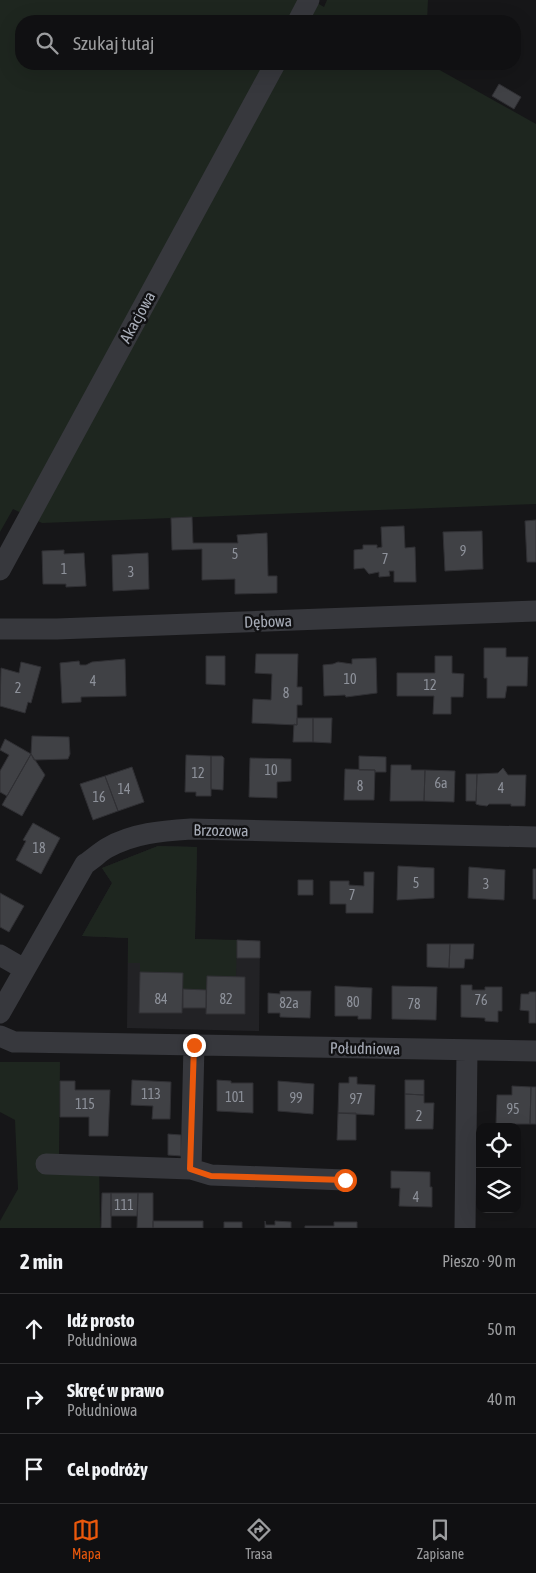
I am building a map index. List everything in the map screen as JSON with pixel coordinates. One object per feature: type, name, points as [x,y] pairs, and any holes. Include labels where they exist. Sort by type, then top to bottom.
[{"type":"street","points":[[301,15],[309,0]]},
{"type":"street","name":"Akacjowa","points":[[0,570],[271,70]]},
{"type":"street","name":"Dębowa","points":[[0,629],[57,629],[536,611]]},
{"type":"street","name":"Brzozowa","points":[[0,1013],[85,864],[107,848],[132,836],[191,829],[536,837]]},
{"type":"street","points":[[0,955],[24,970]]},
{"type":"street","name":"Południowa","points":[[0,1036],[14,1042],[536,1051]]},
{"type":"street","points":[[190,1169],[194,1045]]},
{"type":"street","points":[[465,1228],[467,1050]]},
{"type":"street","points":[[46,1164],[190,1169],[211,1176],[345,1180]]},
{"type":"shaded area","points":[[0,0],[312,0],[324,7],[327,0],[428,0],[427,15],[15,15],[15,70],[440,70],[536,124],[536,504],[42,523],[13,509],[0,532]]},
{"type":"shaded area","points":[[158,846],[197,847],[195,939],[260,941],[259,1031],[127,1028],[128,938],[82,936],[112,883],[102,868]]},
{"type":"shaded area","points":[[158,846],[197,847],[195,939],[237,940],[236,976],[207,976],[206,990],[183,989],[183,973],[140,972],[140,963],[128,963],[128,938],[82,936],[112,883],[102,868]]},
{"type":"shaded area","points":[[0,1062],[60,1062],[59,1156],[99,1157],[100,1228],[0,1228],[0,1221],[18,1189],[15,1120],[0,1112]]},
{"type":"building","points":[[499,84],[521,97],[514,109],[492,96]]},
{"type":"building","points":[[192,517],[193,543],[238,543],[237,535],[267,533],[268,576],[277,576],[277,593],[235,594],[235,579],[202,580],[202,549],[172,550],[171,518]]},
{"type":"building","points":[[536,520],[536,562],[527,562],[525,521]]},
{"type":"building","points":[[404,526],[405,548],[415,547],[416,582],[394,582],[394,571],[389,571],[390,576],[379,577],[379,572],[369,574],[364,568],[354,569],[354,550],[363,549],[363,545],[377,545],[377,548],[382,547],[381,527]]},
{"type":"building","points":[[482,531],[483,569],[445,571],[443,532]]},
{"type":"building","points":[[64,550],[64,554],[84,553],[86,586],[66,587],[66,584],[43,584],[42,551]]},
{"type":"building","points":[[148,553],[149,589],[113,591],[112,555]]},
{"type":"building","points":[[484,648],[506,648],[506,657],[528,657],[527,686],[507,686],[505,698],[487,698],[487,678],[484,678]]},
{"type":"building","points":[[256,654],[298,654],[297,687],[302,687],[302,705],[297,705],[297,725],[252,723],[253,699],[271,700],[272,674],[255,673]]},
{"type":"building","points":[[206,656],[225,656],[225,685],[206,684]]},
{"type":"building","points":[[435,656],[452,656],[452,673],[464,674],[463,697],[451,697],[451,714],[433,714],[434,696],[397,696],[397,673],[435,673]]},
{"type":"building","points":[[376,658],[377,693],[346,697],[345,695],[324,696],[323,665],[338,662],[352,664],[352,659]]},
{"type":"building","points":[[125,659],[126,696],[81,697],[81,702],[62,703],[60,663],[79,661],[80,665],[86,665],[92,662]]},
{"type":"building","points":[[21,662],[41,667],[31,703],[28,702],[25,713],[0,706],[1,668],[19,673]]},
{"type":"building","points":[[297,718],[313,718],[313,742],[293,742],[294,724],[297,725]]},
{"type":"building","points":[[313,718],[332,718],[331,743],[313,742]]},
{"type":"building","points":[[32,736],[69,737],[70,754],[68,759],[34,760],[31,754]]},
{"type":"building","points":[[5,739],[31,754],[7,796],[0,792],[0,771],[9,755],[0,750]]},
{"type":"building","points":[[31,754],[45,775],[22,816],[2,805]]},
{"type":"building","points":[[186,755],[211,756],[211,796],[196,796],[196,792],[185,792]]},
{"type":"building","points":[[211,756],[222,756],[224,758],[223,790],[211,789]]},
{"type":"building","points":[[359,756],[386,757],[386,772],[359,770]]},
{"type":"building","points":[[250,758],[291,759],[291,781],[277,782],[277,798],[249,797]]},
{"type":"building","points":[[391,765],[411,765],[411,770],[425,770],[424,801],[390,801]]},
{"type":"building","points":[[132,767],[144,802],[118,811],[105,776]]},
{"type":"building","points":[[503,768],[508,775],[526,775],[525,806],[489,804],[487,806],[476,804],[477,774],[498,773]]},
{"type":"building","points":[[345,769],[375,770],[374,800],[344,800]]},
{"type":"building","points":[[425,770],[455,771],[454,802],[424,801]]},
{"type":"building","points":[[466,774],[477,774],[476,801],[466,801]]},
{"type":"building","points":[[105,776],[118,811],[93,820],[80,784]]},
{"type":"building","points":[[33,823],[60,838],[41,874],[16,860],[26,841],[23,840]]},
{"type":"building","points":[[398,866],[434,868],[434,898],[397,900]]},
{"type":"building","points":[[469,867],[505,870],[504,900],[468,898]]},
{"type":"building","points":[[533,869],[536,869],[536,899],[533,899]]},
{"type":"building","points":[[364,872],[374,872],[373,913],[346,913],[346,904],[330,904],[330,881],[349,881],[349,885],[364,886]]},
{"type":"building","points":[[298,880],[313,880],[313,895],[298,895]]},
{"type":"building","points":[[0,893],[24,906],[9,932],[0,927]]},
{"type":"building","points":[[237,940],[260,941],[260,958],[237,958]]},
{"type":"building","points":[[427,944],[450,944],[449,968],[427,967]]},
{"type":"building","points":[[450,944],[474,944],[473,959],[465,959],[464,968],[449,968]]},
{"type":"building","points":[[140,972],[183,973],[182,1013],[139,1013]]},
{"type":"building","points":[[207,976],[245,977],[245,1014],[206,1014]]},
{"type":"building","points":[[461,985],[472,985],[472,990],[485,990],[485,987],[502,987],[502,1011],[498,1011],[498,1022],[485,1021],[485,1018],[461,1017]]},
{"type":"building","points":[[335,986],[372,988],[371,1019],[358,1019],[358,1016],[335,1016]]},
{"type":"building","points":[[392,986],[437,987],[436,1020],[392,1019]]},
{"type":"building","points":[[183,989],[206,990],[206,1008],[183,1008]]},
{"type":"building","points":[[280,991],[311,991],[310,1018],[280,1017],[280,1013],[268,1013],[268,993],[280,994]]},
{"type":"building","points":[[529,992],[536,992],[536,1023],[529,1023],[529,1011],[520,1010],[521,994],[529,994]]},
{"type":"building","points":[[349,1077],[357,1077],[357,1084],[375,1085],[374,1115],[338,1113],[339,1083],[349,1083]]},
{"type":"building","points":[[132,1080],[171,1082],[170,1119],[152,1119],[153,1106],[131,1105]]},
{"type":"building","points":[[217,1080],[231,1081],[231,1083],[253,1083],[253,1113],[217,1111]]},
{"type":"building","points":[[405,1080],[424,1080],[424,1095],[405,1094]]},
{"type":"building","points":[[60,1081],[75,1081],[75,1090],[110,1090],[108,1136],[89,1136],[89,1117],[60,1117]]},
{"type":"building","points":[[278,1081],[314,1084],[313,1114],[278,1111]]},
{"type":"building","points":[[512,1086],[531,1087],[530,1124],[496,1123],[497,1095],[512,1095]]},
{"type":"building","points":[[531,1087],[536,1087],[536,1124],[530,1124]]},
{"type":"building","points":[[405,1094],[424,1095],[424,1103],[434,1103],[433,1129],[405,1129]]},
{"type":"building","points":[[338,1113],[356,1113],[356,1140],[337,1140]]},
{"type":"building","points":[[168,1134],[181,1135],[181,1156],[168,1155]]},
{"type":"building","points":[[391,1171],[430,1172],[432,1207],[399,1206],[400,1188],[391,1188]]},
{"type":"building","points":[[102,1193],[111,1193],[111,1228],[101,1228]]},
{"type":"building","points":[[111,1193],[138,1193],[137,1216],[111,1216]]},
{"type":"building","points":[[138,1193],[153,1193],[153,1228],[137,1228]]},
{"type":"building","points":[[153,1221],[203,1221],[203,1228],[153,1228]]},
{"type":"building","points":[[265,1221],[266,1225],[275,1225],[275,1221],[291,1222],[291,1228],[265,1228]]},
{"type":"building","points":[[224,1222],[242,1222],[242,1228],[224,1228]]},
{"type":"building","points":[[334,1222],[357,1222],[357,1228],[305,1228],[305,1226],[334,1226]]},
{"type":"route","points":[[194,1045],[190,1169],[211,1176],[345,1180]]}]
